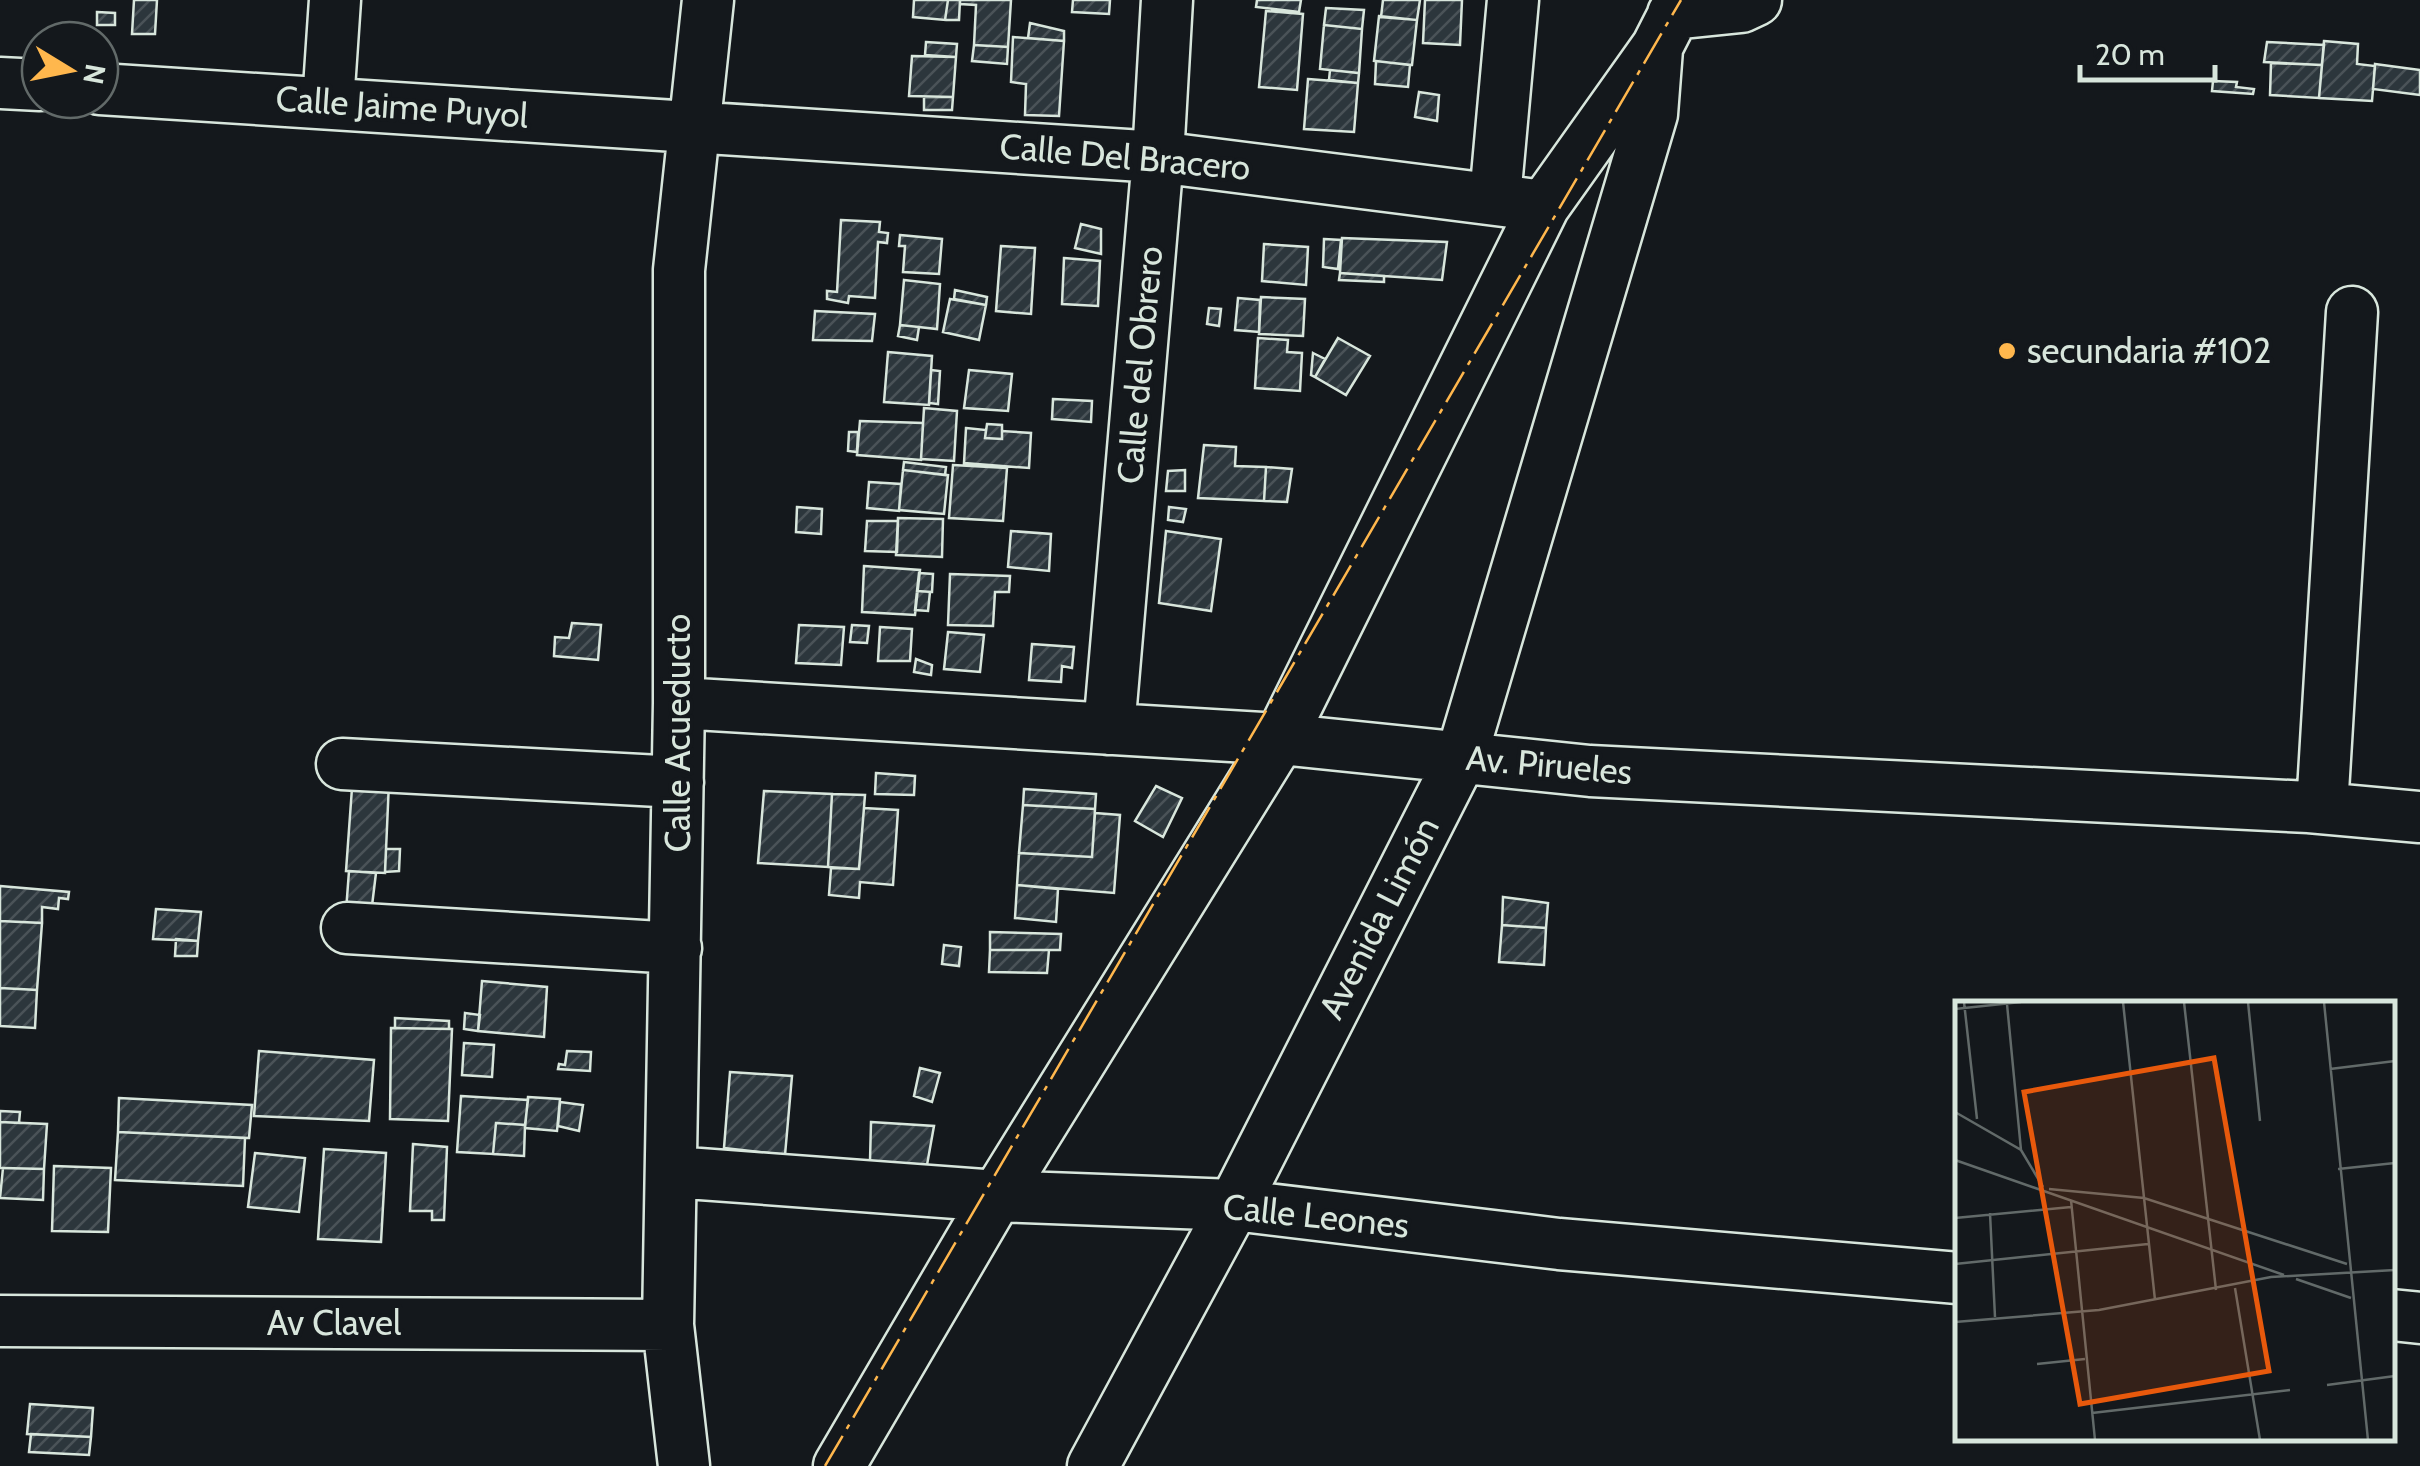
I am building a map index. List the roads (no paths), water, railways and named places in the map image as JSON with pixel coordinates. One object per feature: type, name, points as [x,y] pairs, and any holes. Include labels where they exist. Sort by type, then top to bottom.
[{"type":"street","points":[[328,102],[336,0]]},
{"type":"street","name":"Calle Acueducto","points":[[684,1466],[668,1325],[674,1172],[679,703],[679,270],[700,126],[708,0]]},
{"type":"street","name":"Calle del Obrero","points":[[1109,729],[1158,157],[1166,0]]},
{"type":"street","points":[[1495,198],[1514,0]]},
{"type":"street","points":[[839,1466],[996,1196],[1280,739],[1544,206],[1670,21],[1756,0]]},
{"type":"street","name":"Avenida Limón","points":[[1093,1466],[1234,1205],[1461,758],[1652,114],[1670,21]]},
{"type":"street","name":"Calle Jaime Puyol","points":[[120,90],[700,126]]},
{"type":"street","name":"Calle Del Bracero","points":[[700,126],[1158,157],[1544,206]]},
{"type":"street","points":[[2322,808],[2352,312]]},
{"type":"street","name":"Av. Pirueles","points":[[679,703],[1280,739],[1590,771],[2420,816]]},
{"type":"street","points":[[342,764],[678,782]]},
{"type":"street","points":[[347,928],[676,948]]},
{"type":"street","name":"Calle Leones","points":[[674,1172],[996,1196],[1234,1205],[1559,1244],[1955,1278]]},
{"type":"street","points":[[2395,1315],[2420,1318]]},
{"type":"street","name":"Av Clavel","points":[[0,1320],[668,1325]]},
{"type":"place","name":"secundaria #102","points":[[2007,351]]}]
